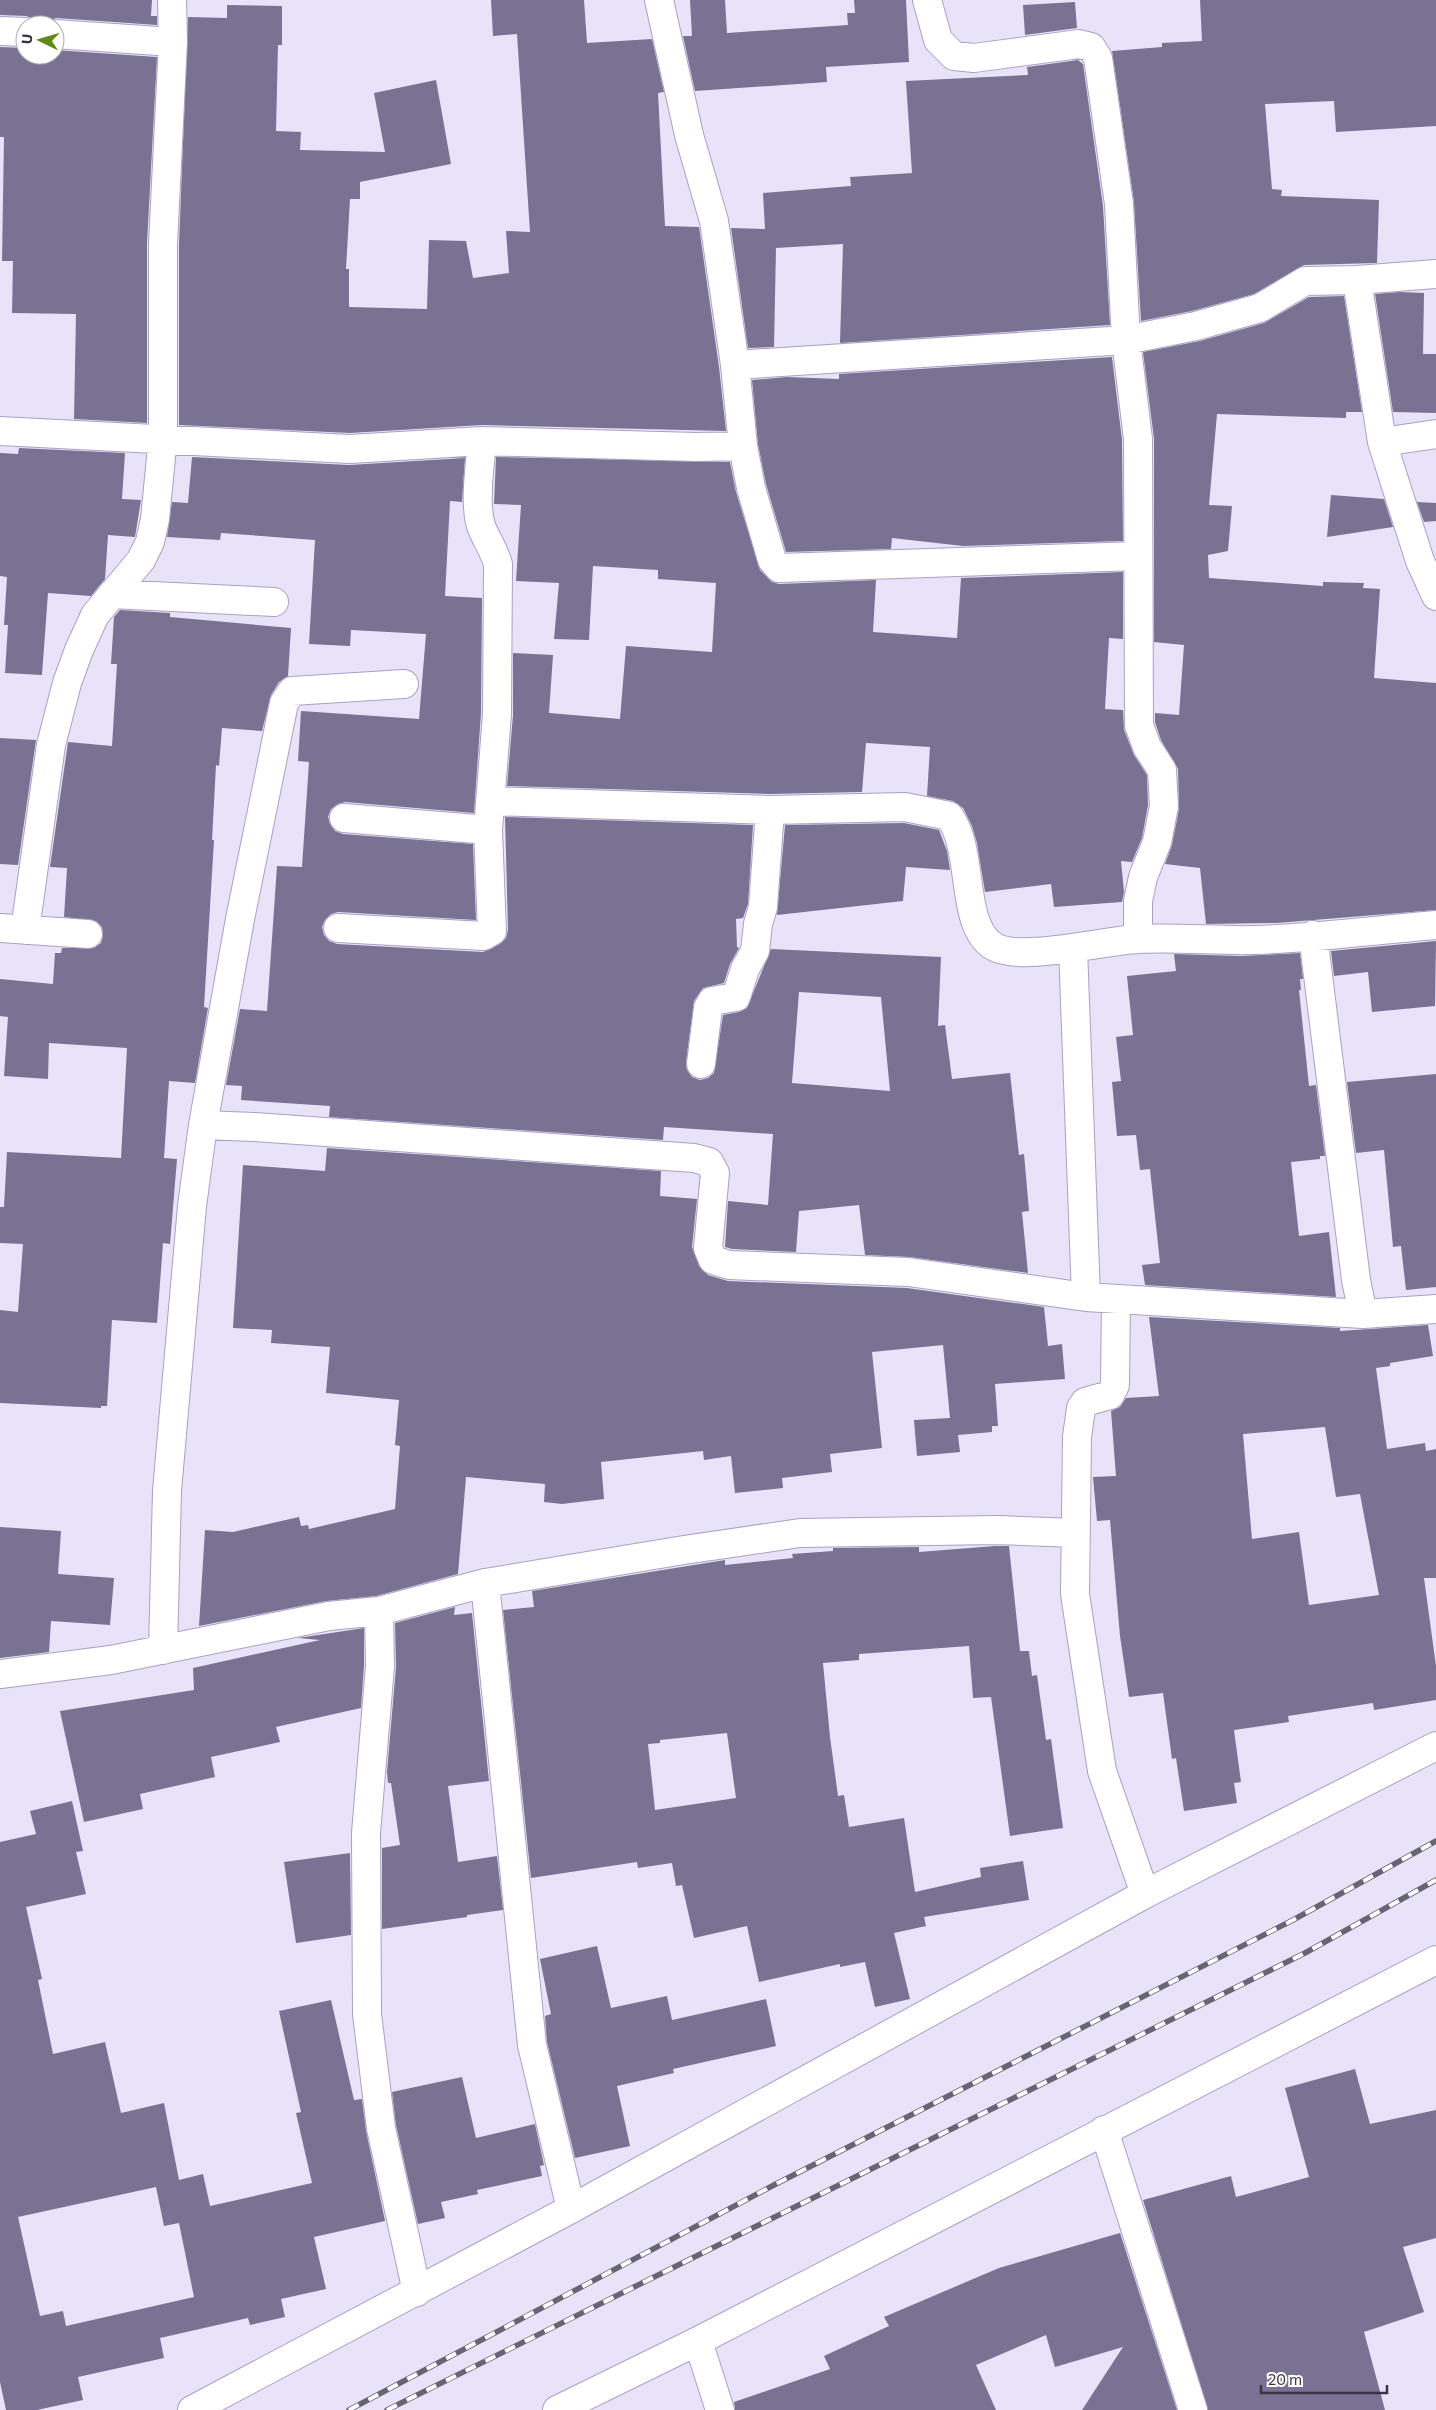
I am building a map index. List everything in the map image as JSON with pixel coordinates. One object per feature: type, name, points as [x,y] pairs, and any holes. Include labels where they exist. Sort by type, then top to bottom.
[{"type":"street","points":[[88,934],[12,929],[51,745],[79,650],[95,615],[141,560],[150,542],[155,519],[162,437],[163,244],[173,42],[172,0]]},
{"type":"street","points":[[660,0],[689,135],[714,221],[751,488],[772,560],[779,568],[1138,556]]},
{"type":"street","points":[[927,0],[938,40],[954,56],[974,58],[1079,44],[1091,47],[1098,58],[1118,204],[1126,340],[1138,439],[1139,726],[1147,747],[1162,770],[1164,799],[1157,842],[1143,877],[1138,901],[1138,939]]},
{"type":"street","points":[[0,30],[15,31]]},
{"type":"street","points":[[65,35],[173,42]]},
{"type":"street","points":[[735,366],[1126,340],[1196,326],[1260,308],[1305,281],[1357,280],[1436,274]]},
{"type":"street","points":[[1357,280],[1382,442],[1420,562],[1436,596]]},
{"type":"street","points":[[0,430],[162,437],[350,449],[482,441],[696,447],[744,446]]},
{"type":"street","points":[[1382,442],[1436,434]]},
{"type":"street","points":[[338,928],[484,936],[490,934],[493,924],[488,830],[497,714],[498,564],[495,551],[481,526],[479,514],[482,441]]},
{"type":"street","points":[[112,594],[274,602]]},
{"type":"street","points":[[163,1650],[167,1491],[192,1206],[202,1125],[240,919],[284,703],[292,691],[404,684]]},
{"type":"street","points":[[490,800],[770,810],[905,807],[949,816],[958,830],[962,841],[969,901],[982,933],[993,946],[1009,951],[1073,948],[1138,939],[1255,940],[1436,925]]},
{"type":"street","points":[[701,1064],[708,1008],[712,1001],[736,997],[745,969],[755,951],[758,924],[764,906],[770,810]]},
{"type":"street","points":[[344,818],[488,830]]},
{"type":"street","points":[[1313,935],[1353,1260],[1364,1314]]},
{"type":"street","points":[[1073,948],[1086,1297]]},
{"type":"street","points":[[202,1125],[694,1158],[709,1162],[715,1173],[708,1248],[713,1260],[728,1265],[908,1272],[1086,1297],[1364,1314],[1436,1309]]},
{"type":"street","points":[[1116,1298],[1116,1385],[1110,1396],[1085,1402],[1080,1414],[1077,1437],[1075,1594],[1102,1771],[1145,1894]]},
{"type":"street","points":[[0,1674],[111,1660],[329,1616],[380,1611],[485,1583],[800,1533],[997,1530],[1075,1533]]},
{"type":"street","points":[[485,1583],[532,2045],[571,2210]]},
{"type":"street","points":[[380,1611],[380,1666],[366,1832],[367,2014],[381,2128],[416,2292]]},
{"type":"street","points":[[192,2410],[571,2210],[1145,1894],[1436,1746]]},
{"type":"street","points":[[557,2410],[698,2340],[1436,1960]]},
{"type":"street","points":[[1104,2130],[1193,2410]]},
{"type":"street","points":[[698,2340],[720,2410]]},
{"type":"building","points":[[0,0],[152,0],[151,16],[157,16],[157,25],[65,19],[65,15],[0,15]]},
{"type":"building","points":[[491,0],[584,0],[587,43],[652,39],[664,92],[658,93],[665,226],[699,227],[726,431],[482,425],[350,433],[179,425],[179,244],[188,17],[227,18],[227,5],[282,6],[282,45],[278,45],[276,131],[301,132],[300,150],[385,152],[374,93],[436,80],[451,164],[360,182],[360,199],[350,199],[346,269],[349,269],[349,307],[427,309],[429,240],[466,241],[473,278],[509,273],[506,231],[530,232],[517,34],[493,36]]},
{"type":"building","points":[[690,0],[725,0],[727,33],[848,25],[847,13],[855,13],[854,0],[906,0],[909,62],[826,67],[827,82],[695,91],[683,36],[692,36]]},
{"type":"building","points":[[1200,0],[1436,0],[1436,126],[1336,132],[1334,101],[1265,104],[1272,189],[1282,190],[1281,196],[1379,200],[1377,263],[1304,265],[1254,294],[1192,311],[1141,321],[1134,202],[1112,51],[1162,47],[1162,43],[1202,41]]},
{"type":"building","points":[[1075,2],[1077,28],[1025,35],[1023,5]]},
{"type":"building","points":[[0,47],[15,48],[15,65],[65,65],[65,51],[157,57],[147,243],[147,423],[74,419],[76,314],[12,313],[13,261],[2,261],[4,137],[0,137]]},
{"type":"building","points":[[1078,60],[1083,64],[1103,206],[1110,325],[840,343],[843,244],[776,248],[774,347],[748,348],[731,228],[765,229],[763,193],[851,186],[850,177],[912,173],[906,81],[1028,75],[1027,67]]},
{"type":"building","points":[[1424,293],[1423,354],[1436,354],[1436,413],[1393,412],[1375,294]]},
{"type":"building","points":[[1344,296],[1362,412],[1346,412],[1346,418],[1217,414],[1209,505],[1232,506],[1228,551],[1208,555],[1209,578],[1323,586],[1323,582],[1364,583],[1363,588],[1380,589],[1374,678],[1436,683],[1436,910],[1277,923],[1206,924],[1200,868],[1165,864],[1172,845],[1179,809],[1178,769],[1161,740],[1155,722],[1155,713],[1179,715],[1184,645],[1154,642],[1154,439],[1143,352],[1200,341],[1264,323],[1309,297]]},
{"type":"building","points":[[1112,357],[1122,440],[1123,541],[963,546],[892,538],[891,549],[786,552],[766,484],[758,444],[752,380],[787,377],[839,379],[839,374]]},
{"type":"building","points":[[19,448],[125,453],[122,499],[141,500],[135,537],[108,535],[105,579],[91,596],[48,593],[42,675],[5,673],[8,625],[4,625],[7,577],[0,576],[0,453],[18,454]]},
{"type":"building","points":[[192,457],[349,465],[465,458],[462,502],[450,501],[445,596],[482,598],[481,713],[474,813],[345,802],[331,809],[328,817],[335,831],[343,834],[473,844],[476,920],[338,912],[331,914],[325,920],[322,927],[324,935],[329,941],[337,944],[483,952],[500,944],[506,938],[508,930],[505,817],[753,825],[748,904],[743,918],[736,919],[737,947],[739,948],[730,964],[724,983],[703,988],[694,1001],[686,1062],[687,1070],[692,1077],[700,1080],[708,1078],[714,1073],[723,1015],[739,1012],[747,1008],[771,949],[941,957],[938,1026],[945,1025],[952,1079],[1010,1073],[1019,1155],[1024,1154],[1029,1211],[1022,1212],[1028,1273],[910,1257],[865,1255],[859,1205],[799,1211],[796,1252],[732,1249],[725,1247],[728,1201],[768,1205],[773,1134],[664,1127],[663,1140],[329,1117],[330,1106],[241,1100],[242,1086],[226,1085],[240,1009],[267,1011],[277,866],[302,867],[309,762],[298,761],[301,711],[419,719],[426,634],[351,630],[350,646],[309,644],[315,540],[221,533],[220,540],[167,537],[172,502],[188,503]],"holes":[[[799,992],[881,997],[890,1091],[792,1083]]]},
{"type":"building","points":[[496,457],[730,462],[736,492],[760,570],[772,582],[779,584],[876,580],[873,632],[957,638],[961,578],[1123,572],[1123,639],[1109,638],[1105,709],[1123,710],[1124,730],[1134,755],[1147,775],[1148,805],[1142,838],[1132,862],[1121,861],[1124,892],[1122,902],[1054,907],[1051,884],[985,892],[977,843],[972,826],[963,808],[953,801],[927,796],[930,747],[866,743],[862,792],[770,794],[507,786],[513,715],[513,653],[553,655],[549,713],[620,719],[626,646],[712,652],[716,583],[658,579],[658,570],[593,566],[589,640],[554,639],[559,583],[516,581],[521,505],[494,504]]},
{"type":"building","points":[[1331,495],[1384,499],[1393,527],[1327,537]]},
{"type":"building","points":[[1417,502],[1436,503],[1436,521],[1424,522]]},
{"type":"building","points":[[120,610],[170,613],[170,617],[291,628],[288,676],[279,682],[271,695],[262,731],[222,728],[219,766],[216,765],[212,840],[214,840],[204,1007],[208,1008],[195,1083],[169,1081],[164,1158],[177,1159],[170,1244],[163,1243],[157,1323],[112,1320],[107,1406],[101,1406],[101,1408],[0,1403],[0,1310],[18,1312],[23,1244],[0,1243],[0,1207],[4,1207],[7,1152],[121,1158],[127,1048],[49,1043],[48,1079],[4,1076],[8,1017],[0,1016],[0,979],[53,984],[55,953],[61,953],[62,948],[94,948],[101,943],[103,936],[102,927],[96,921],[64,917],[67,868],[50,867],[68,742],[112,746],[117,664],[111,664],[114,617]]},
{"type":"building","points":[[0,738],[36,740],[18,865],[0,864]]},
{"type":"building","points":[[904,823],[939,830],[947,851],[950,870],[906,867],[903,901],[777,915],[785,825]]},
{"type":"building","points":[[1436,941],[1435,1006],[1372,1012],[1368,972],[1334,976],[1331,951]]},
{"type":"building","points":[[1300,953],[1303,979],[1300,979],[1301,990],[1299,990],[1309,1086],[1316,1085],[1325,1156],[1320,1156],[1320,1159],[1291,1162],[1299,1236],[1329,1232],[1336,1297],[1145,1285],[1142,1265],[1160,1263],[1150,1169],[1140,1170],[1136,1135],[1117,1136],[1112,1082],[1121,1081],[1116,1037],[1133,1035],[1127,976],[1176,971],[1174,954],[1241,956]]},
{"type":"building","points":[[1436,1074],[1436,1287],[1406,1290],[1401,1246],[1393,1247],[1384,1150],[1356,1153],[1347,1082]]},
{"type":"building","points":[[327,1148],[661,1171],[660,1196],[697,1199],[692,1247],[699,1266],[708,1275],[728,1281],[907,1288],[1044,1307],[1048,1346],[1062,1344],[1065,1379],[995,1384],[998,1426],[992,1426],[992,1432],[958,1435],[960,1452],[917,1456],[914,1420],[950,1418],[943,1345],[872,1352],[882,1448],[830,1454],[832,1472],[782,1478],[783,1488],[735,1493],[731,1456],[704,1460],[703,1451],[601,1462],[604,1499],[562,1504],[544,1502],[545,1484],[466,1477],[458,1574],[376,1596],[326,1601],[199,1626],[205,1530],[233,1532],[299,1517],[301,1526],[308,1525],[309,1529],[395,1509],[400,1446],[395,1445],[399,1400],[326,1393],[330,1347],[271,1343],[272,1330],[233,1328],[243,1165],[325,1171]]},
{"type":"building","points":[[1149,1317],[1340,1328],[1340,1331],[1428,1325],[1433,1356],[1390,1363],[1390,1366],[1376,1368],[1387,1449],[1425,1443],[1426,1451],[1436,1449],[1436,1578],[1424,1578],[1436,1666],[1436,1700],[1374,1710],[1373,1703],[1288,1716],[1289,1722],[1234,1730],[1241,1782],[1234,1783],[1237,1803],[1184,1811],[1176,1758],[1172,1759],[1163,1693],[1129,1697],[1120,1636],[1110,1520],[1097,1521],[1093,1477],[1116,1476],[1111,1411],[1120,1407],[1126,1398],[1159,1396]],"holes":[[[1325,1427],[1336,1497],[1360,1494],[1379,1595],[1309,1605],[1299,1532],[1252,1539],[1243,1434]]]},
{"type":"building","points":[[0,1527],[61,1531],[58,1574],[114,1578],[110,1625],[51,1621],[49,1652],[0,1658]]},
{"type":"building","points":[[1009,1546],[1020,1651],[1029,1651],[1032,1676],[1037,1675],[1046,1740],[1051,1739],[1063,1828],[1010,1836],[991,1697],[973,1698],[969,1646],[859,1654],[859,1660],[823,1663],[838,1796],[844,1795],[849,1827],[904,1818],[915,1892],[981,1877],[980,1868],[1023,1861],[1029,1900],[924,1917],[926,1926],[894,1933],[910,1999],[875,2007],[865,1962],[840,1967],[840,1964],[759,1982],[747,1926],[694,1938],[682,1885],[676,1886],[672,1863],[638,1868],[637,1862],[531,1878],[503,1610],[534,1607],[532,1591],[725,1560],[725,1565],[793,1558],[792,1554],[833,1551],[833,1548],[919,1547],[919,1552]],"holes":[[[727,1733],[736,1798],[655,1810],[648,1744],[660,1743],[660,1740]]]},
{"type":"building","points":[[455,1607],[454,1615],[472,1613],[489,1781],[448,1786],[458,1862],[497,1856],[503,1910],[382,1929],[382,1848],[400,1845],[391,1783],[388,1783],[387,1772],[396,1667],[395,1623]]},
{"type":"building","points":[[364,1628],[361,1708],[276,1727],[280,1742],[211,1757],[215,1777],[140,1794],[143,1809],[84,1822],[60,1711],[194,1690],[193,1668],[320,1640],[298,1638]]},
{"type":"building","points":[[72,1801],[83,1851],[76,1852],[86,1894],[26,1907],[42,1979],[38,1980],[53,2054],[105,2042],[121,2113],[164,2103],[179,2180],[203,2174],[210,2206],[312,2183],[296,2113],[301,2112],[279,2011],[331,2000],[354,2100],[362,2099],[366,2131],[385,2221],[314,2237],[326,2289],[281,2299],[285,2317],[250,2325],[248,2318],[160,2338],[164,2358],[78,2377],[83,2400],[37,2410],[6,2410],[0,2382],[0,1842],[36,1834],[30,1811]],"holes":[[[156,2187],[164,2226],[179,2223],[194,2297],[66,2326],[63,2311],[40,2316],[18,2217]]]},
{"type":"building","points":[[350,1853],[351,1935],[296,1943],[284,1862]]},
{"type":"building","points":[[597,1946],[611,2008],[667,1996],[672,2020],[766,1999],[776,2046],[673,2069],[674,2073],[617,2086],[630,2146],[575,2158],[547,2042],[545,2016],[551,2014],[540,1959]]},
{"type":"building","points":[[1355,2069],[1370,2124],[1436,2110],[1436,2238],[1403,2247],[1424,2312],[1364,2332],[1385,2410],[1208,2410],[1143,2200],[1231,2176],[1236,2197],[1309,2177],[1285,2088]]},
{"type":"building","points":[[462,2077],[476,2138],[535,2124],[544,2165],[540,2166],[542,2176],[477,2190],[478,2194],[441,2202],[445,2218],[418,2224],[396,2125],[392,2092]]},
{"type":"building","points":[[1120,2233],[1177,2410],[1082,2410],[1123,2347],[1055,2367],[1046,2335],[976,2365],[996,2410],[735,2410],[734,2402],[830,2369],[824,2356],[889,2326],[884,2317],[999,2268]]},
{"type":"railway","points":[[349,2410],[774,2185],[1293,1920],[1436,1841]]},
{"type":"railway","points":[[387,2410],[1305,1953],[1436,1880]]}]
